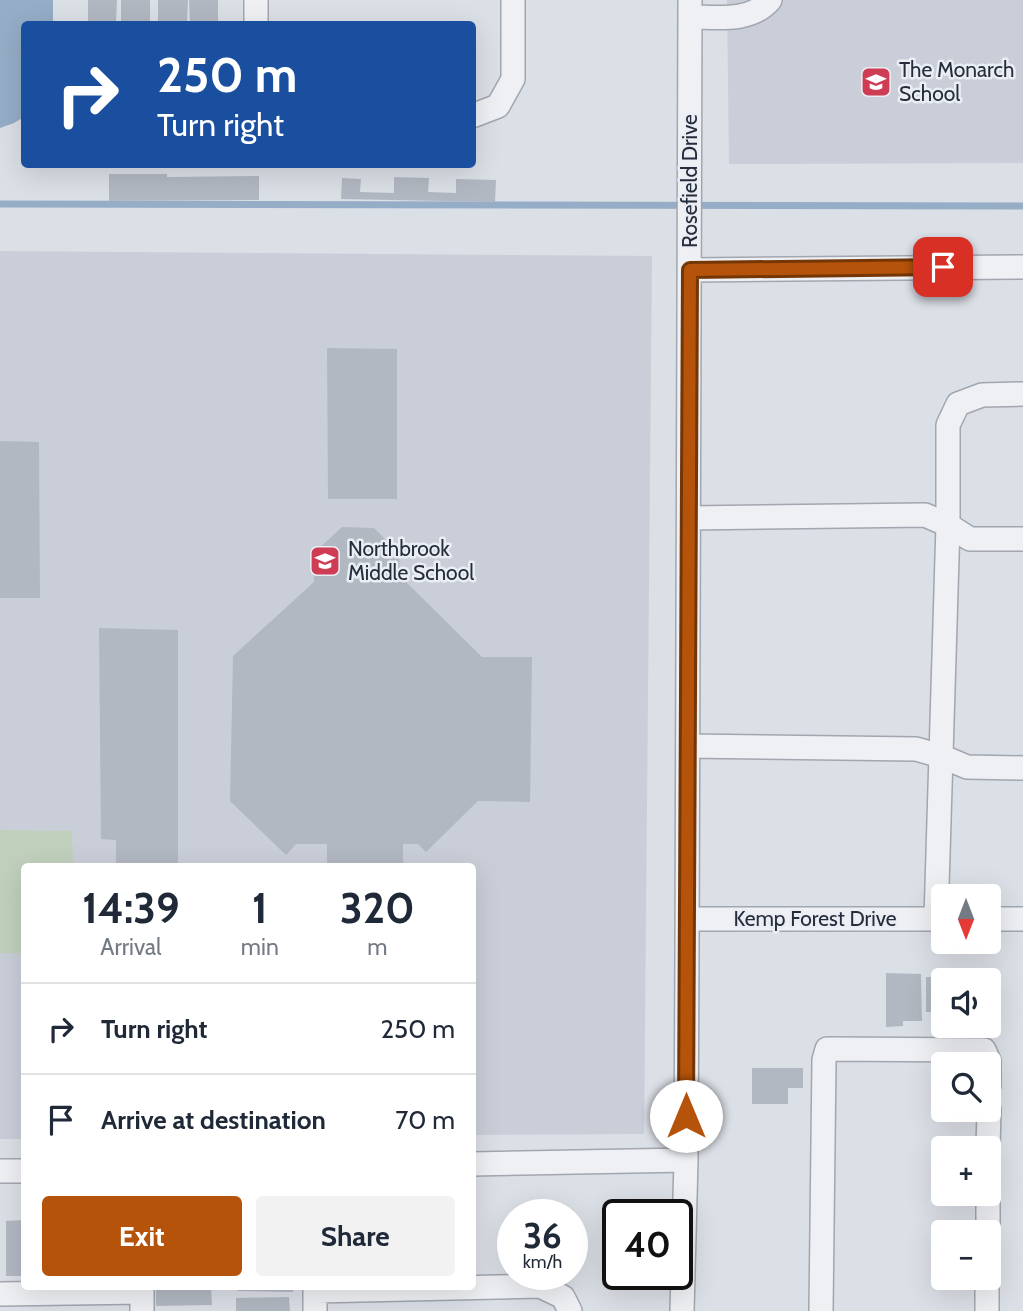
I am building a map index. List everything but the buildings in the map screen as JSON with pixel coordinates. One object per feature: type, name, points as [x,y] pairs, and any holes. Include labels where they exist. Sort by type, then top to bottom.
[{"type":"street","points":[[256,0],[256,21]]},
{"type":"street","points":[[476,114],[498,106],[513,79],[513,0]]},
{"type":"street","points":[[690,9],[745,16],[756,12],[770,0]]},
{"type":"street","name":"Rosefield Drive","points":[[682,1311],[688,919],[690,9]]},
{"type":"street","points":[[690,270],[1023,267]]},
{"type":"street","points":[[940,884],[948,425],[958,404],[982,394],[1023,394]]},
{"type":"street","points":[[690,518],[925,515],[970,539],[1023,539]]},
{"type":"street","points":[[688,746],[916,749],[967,766],[1023,768]]},
{"type":"street","name":"Kemp Forest Drive","points":[[688,919],[931,919]]},
{"type":"street","points":[[1001,919],[1023,919]]},
{"type":"street","points":[[821,1311],[824,1060],[827,1049],[985,1052]]},
{"type":"street","points":[[476,1164],[686,1160]]},
{"type":"street","points":[[0,1171],[21,1171]]},
{"type":"street","points":[[476,1287],[540,1286],[562,1297],[570,1311]]},
{"type":"street","points":[[316,1311],[315,1291],[360,1290]]},
{"type":"street","points":[[987,1290],[987,1311]]},
{"type":"street","points":[[0,1294],[142,1293],[142,1311]]},
{"type":"shaded area","name":"The Monarch School","points":[[727,0],[1023,0],[1023,163],[729,164]]},
{"type":"shaded area","name":"Northbrook Middle School","points":[[0,251],[652,256],[644,1134],[476,1135],[476,863],[21,863],[21,1139],[0,1139]]},
{"type":"green space","points":[[0,830],[72,831],[73,863],[21,863],[21,953],[0,953]]},
{"type":"water","points":[[0,0],[53,0],[53,21],[21,21],[21,119],[0,128]]},
{"type":"waterway","points":[[0,204],[1023,206]]},
{"type":"place","name":"The Monarch School","points":[[876,82]]},
{"type":"place","name":"Northbrook Middle School","points":[[325,561]]},
{"type":"route","points":[[686,1116],[690,270],[943,267]]}]
